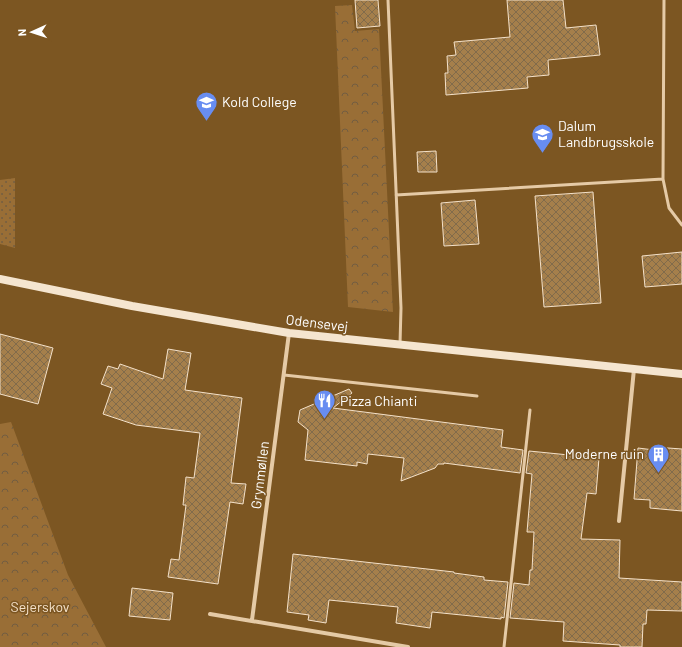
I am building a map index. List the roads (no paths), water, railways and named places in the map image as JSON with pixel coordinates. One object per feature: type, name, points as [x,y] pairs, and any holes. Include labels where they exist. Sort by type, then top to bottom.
[{"type":"main road","name":"Odensevej","points":[[0,279],[132,306],[289,333],[682,374]]},
{"type":"street","name":"Grynmøllen","points":[[252,620],[289,333]]},
{"type":"street","points":[[619,521],[634,369]]},
{"type":"street","points":[[210,614],[408,647]]},
{"type":"lane","points":[[388,0],[401,308],[400,345]]},
{"type":"lane","points":[[664,0],[663,179],[669,208],[682,225]]},
{"type":"lane","points":[[396,195],[663,179]]},
{"type":"lane","points":[[284,375],[477,396]]},
{"type":"lane","points":[[504,647],[530,410]]},
{"type":"place","name":"Kold College","points":[[206,122]]},
{"type":"place","name":"Dalum Landbrugsskole","points":[[542,154]]},
{"type":"place","name":"Pizza Chianti","points":[[324,420]]},
{"type":"place","name":"Moderne ruin","points":[[659,474]]},
{"type":"park label","name":"Sejerskov","points":[[40,607]]}]
